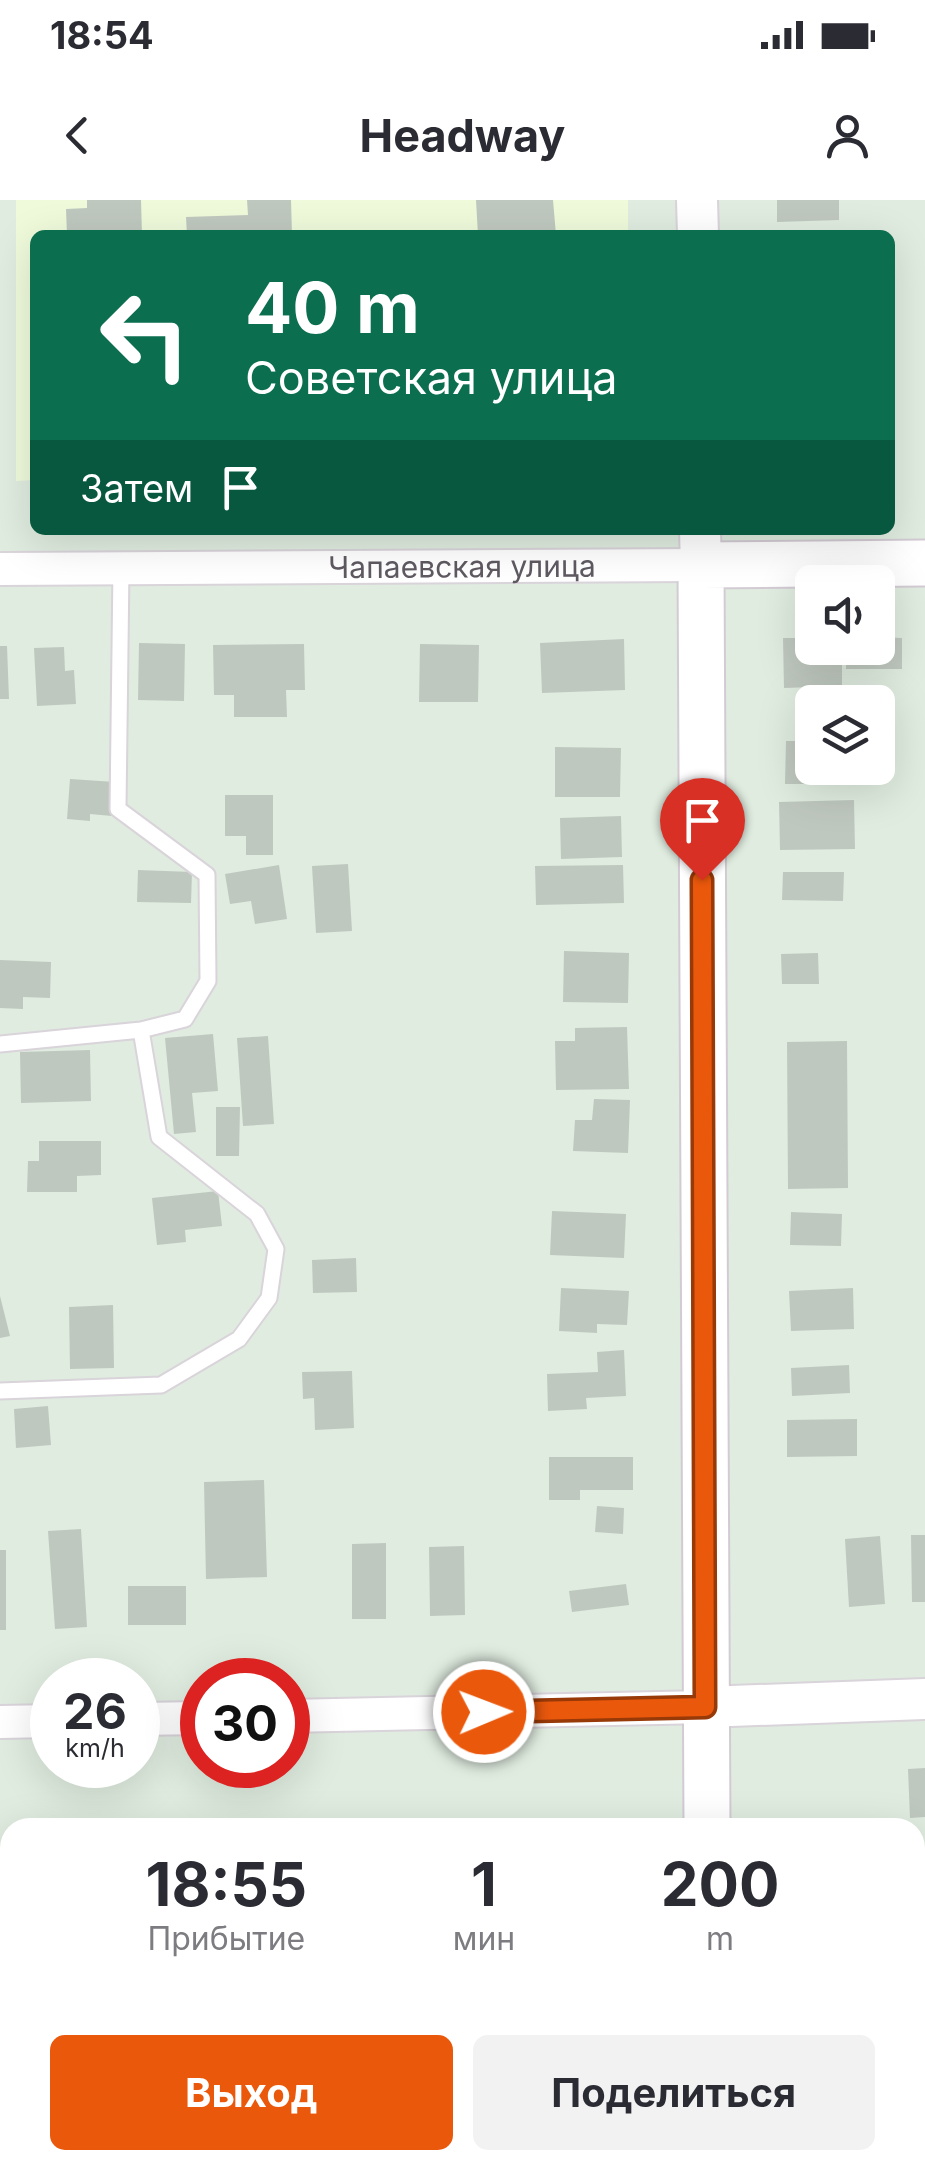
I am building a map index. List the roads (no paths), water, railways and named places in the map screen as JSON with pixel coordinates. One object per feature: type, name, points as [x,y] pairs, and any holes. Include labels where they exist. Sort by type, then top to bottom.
[{"type":"main road","name":"Чапаевская улица","points":[[701,547],[925,564]]},
{"type":"main road","points":[[701,547],[707,1818]]},
{"type":"street","points":[[698,200],[698,230]]},
{"type":"street","name":"Чапаевская улица","points":[[0,569],[701,547]]},
{"type":"street","points":[[310,1716],[925,1699]]},
{"type":"street","points":[[0,1722],[30,1721]]},
{"type":"lane","points":[[0,1044],[141,1030],[185,1019],[208,981],[207,875],[118,809],[122,568]]},
{"type":"lane","points":[[0,1391],[160,1385],[239,1340],[270,1298],[276,1249],[257,1214],[159,1137],[141,1030]]}]
